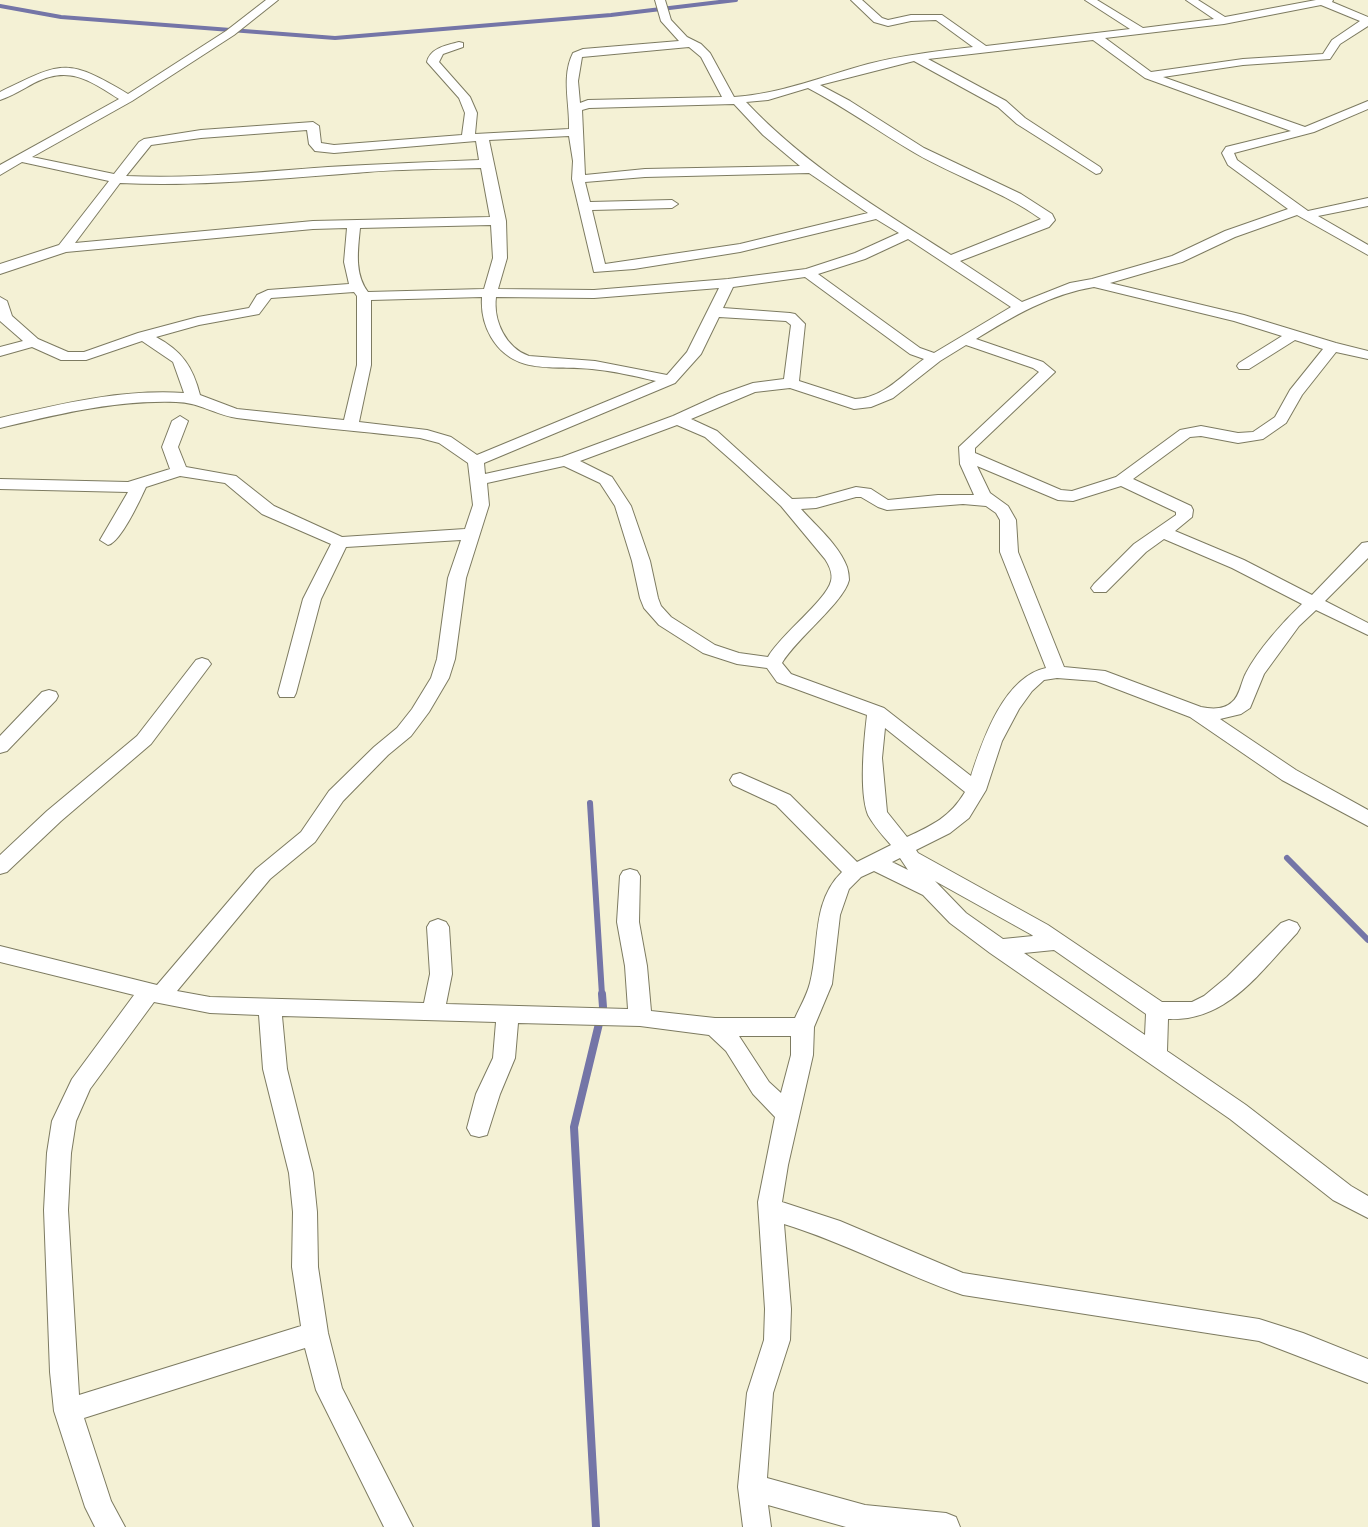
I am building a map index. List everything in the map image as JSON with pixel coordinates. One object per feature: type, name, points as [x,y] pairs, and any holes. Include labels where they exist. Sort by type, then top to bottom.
[{"type":"street","points":[[0,171],[128,99],[230,33],[273,0]]},
{"type":"street","points":[[660,0],[666,21],[683,39],[692,43],[706,55],[734,100],[767,132],[812,169],[1022,308]]},
{"type":"street","points":[[856,0],[878,20],[888,22],[938,17],[983,50]]},
{"type":"street","points":[[1090,0],[1138,30]]},
{"type":"street","points":[[1191,0],[1224,21]]},
{"type":"street","points":[[576,108],[613,103],[734,100],[768,96],[873,66],[916,57],[1224,21],[1326,1],[1368,21],[1336,42],[1326,57],[1243,62],[1149,76]]},
{"type":"street","points":[[1093,35],[1149,76],[1240,107],[1289,127],[1304,130]]},
{"type":"street","points":[[594,294],[599,269],[578,179],[576,108],[571,91],[571,74],[577,55],[583,51],[692,43]]},
{"type":"street","points":[[459,45],[439,52],[434,56],[433,62],[464,96],[471,113],[468,138]]},
{"type":"street","points":[[916,57],[1002,104],[1021,121],[1096,170]]},
{"type":"street","points":[[0,96],[41,75],[62,69],[82,74],[128,99]]},
{"type":"street","points":[[811,85],[846,103],[920,151],[1016,197],[1047,217],[1048,220],[1044,224],[951,260]]},
{"type":"street","points":[[1368,105],[1355,108],[1304,130],[1230,150],[1227,153],[1232,162],[1241,170],[1302,213],[1368,251]]},
{"type":"street","points":[[64,248],[143,145],[167,138],[313,126],[315,144],[319,148],[334,149],[575,132]]},
{"type":"street","points":[[482,138],[499,221],[499,270],[490,293],[489,305],[496,329],[510,354],[524,360],[585,364],[670,380]]},
{"type":"street","points":[[20,158],[118,179],[157,181],[350,169],[486,164]]},
{"type":"street","points":[[578,179],[645,173],[812,169]]},
{"type":"street","points":[[477,471],[566,461],[753,388],[791,383],[854,404],[873,402],[901,387],[921,368],[966,340],[1022,308],[1077,284],[1094,283],[1177,259],[1230,234],[1302,213],[1368,202]]},
{"type":"street","points":[[584,206],[672,204]]},
{"type":"street","points":[[599,269],[683,259],[746,247],[878,214]]},
{"type":"street","points":[[0,270],[64,248],[313,225],[499,221]]},
{"type":"street","points":[[351,424],[364,365],[360,292],[350,256],[354,224]]},
{"type":"street","points":[[0,301],[5,318],[33,342],[66,357],[75,357],[86,356],[143,336],[198,321],[254,311],[262,298],[268,294],[360,292],[594,294],[728,283],[808,273],[860,256],[908,234]]},
{"type":"street","points":[[808,273],[915,351],[935,358]]},
{"type":"street","points":[[477,471],[670,380],[694,354],[728,283]]},
{"type":"street","points":[[1094,283],[1239,318],[1332,347],[1368,355]]},
{"type":"street","points":[[714,312],[790,317],[795,320],[798,324],[791,383]]},
{"type":"street","points":[[1244,366],[1293,335]]},
{"type":"street","points":[[143,336],[174,353],[187,371],[193,398]]},
{"type":"street","points":[[966,340],[1038,364],[1048,372],[967,447],[966,455],[983,496],[1002,510],[1008,520],[1010,552],[1057,672]]},
{"type":"street","points":[[0,352],[33,342]]},
{"type":"street","points":[[966,455],[1058,495],[1074,496],[1122,480],[1165,447],[1192,431],[1238,438],[1257,436],[1281,420],[1295,393],[1307,381],[1332,347]]},
{"type":"street","points":[[0,423],[90,402],[141,397],[193,398],[235,413],[421,433],[445,440],[477,471],[481,505],[457,578],[446,660],[440,678],[420,712],[404,732],[381,751],[336,796],[308,837],[263,874],[155,994],[80,1085],[64,1121],[58,1153],[56,1210],[63,1372],[68,1411],[99,1507],[111,1527]]},
{"type":"street","points":[[678,419],[711,434],[786,503],[833,557],[839,568],[840,581],[826,602],[781,649],[773,663]]},
{"type":"street","points":[[178,471],[170,447],[180,421]]},
{"type":"street","points":[[566,461],[606,480],[623,506],[642,561],[649,598],[653,608],[665,621],[709,649],[737,658],[773,663],[784,678],[877,712],[976,790]]},
{"type":"street","points":[[0,484],[129,487],[178,471],[230,479],[268,510],[340,542],[472,534]]},
{"type":"street","points":[[1100,588],[1140,548],[1184,517],[1185,510],[1122,480]]},
{"type":"street","points":[[108,540],[132,501],[139,484]]},
{"type":"street","points":[[786,503],[816,503],[861,491],[887,505],[961,498],[989,501]]},
{"type":"street","points":[[1163,532],[1238,564],[1368,630]]},
{"type":"street","points":[[287,693],[312,599],[340,542]]},
{"type":"street","points":[[1197,713],[1223,714],[1243,704],[1255,673],[1293,622],[1368,547]]},
{"type":"street","points":[[0,867],[54,816],[144,741],[202,664]]},
{"type":"street","points":[[757,1527],[752,1487],[760,1393],[777,1340],[778,1309],[770,1210],[776,1165],[802,1054],[803,1027],[821,984],[829,915],[840,886],[854,872],[874,862],[908,853],[962,813],[976,790],[992,741],[1010,708],[1025,687],[1038,676],[1057,672],[1098,675],[1197,713],[1289,775],[1368,819]]},
{"type":"street","points":[[0,747],[49,696]]},
{"type":"street","points":[[877,712],[872,758],[877,812],[883,823],[908,853],[930,890],[958,918],[1238,1112],[1342,1193],[1368,1208]]},
{"type":"street","points":[[740,780],[783,800],[854,872]]},
{"type":"street","points":[[908,853],[1040,930],[1157,1010],[1186,1012],[1205,1007],[1238,981],[1289,928]]},
{"type":"street","points":[[874,862],[930,890]]},
{"type":"street","points":[[630,876],[628,922],[636,966],[640,1018]]},
{"type":"street","points":[[433,1012],[441,974],[438,927]]},
{"type":"street","points":[[998,947],[1057,942]]},
{"type":"street","points":[[0,954],[155,994],[210,1005],[640,1018],[715,1028],[803,1027]]},
{"type":"street","points":[[270,1006],[275,1070],[301,1173],[305,1212],[305,1267],[315,1334],[329,1390],[399,1527]]},
{"type":"street","points":[[1155,1054],[1157,1010]]},
{"type":"street","points":[[479,1128],[488,1094],[504,1058],[508,1014]]},
{"type":"street","points":[[715,1028],[734,1045],[761,1088],[788,1115]]},
{"type":"street","points":[[770,1210],[831,1228],[939,1276],[963,1284],[1259,1330],[1294,1341],[1368,1371]]},
{"type":"street","points":[[68,1411],[315,1334]]},
{"type":"street","points":[[752,1487],[865,1518],[946,1527]]},
{"type":"waterway","points":[[0,6],[61,17],[335,38],[611,15],[736,0]]},
{"type":"waterway","points":[[590,803],[602,995]]},
{"type":"waterway","points":[[1287,858],[1368,940]]},
{"type":"waterway","points":[[596,1527],[574,1127],[603,1007],[602,994]]}]
